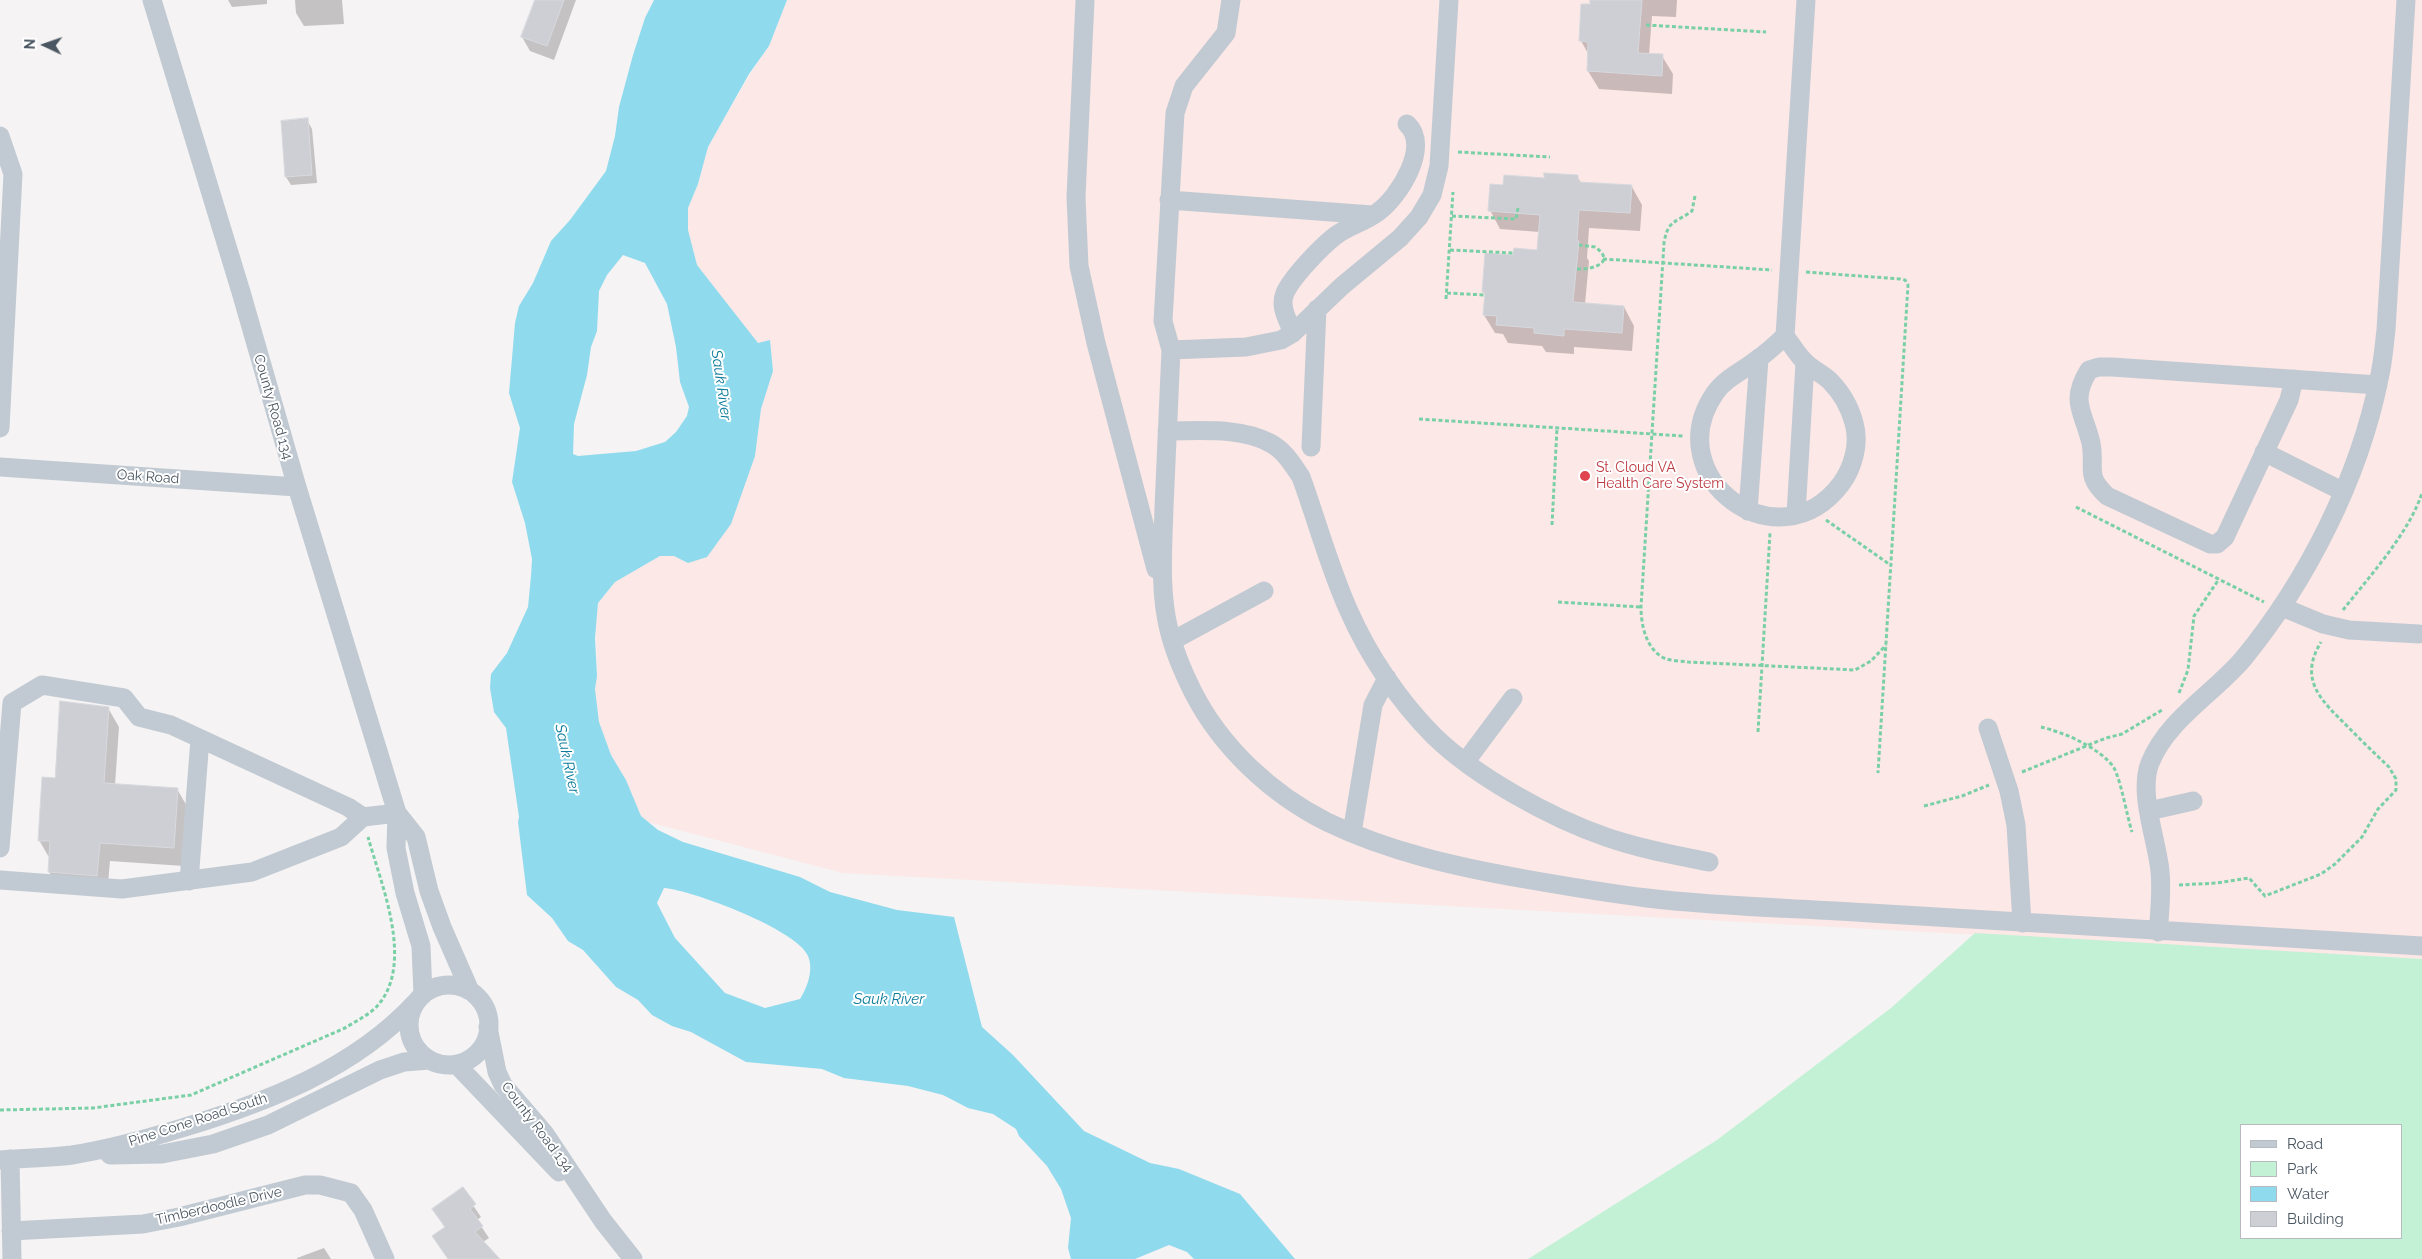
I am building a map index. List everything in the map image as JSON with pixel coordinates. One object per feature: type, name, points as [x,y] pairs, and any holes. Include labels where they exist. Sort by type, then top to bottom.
[{"type":"street","name":"County Road 134","points":[[152,0],[241,292],[297,487],[397,813],[396,848],[405,893],[421,946],[419,998]]},
{"type":"street","points":[[1085,0],[1076,198],[1079,266],[1096,343],[1164,597],[1172,640],[1194,693],[1227,743],[1252,769],[1310,813],[1380,844],[1439,862],[1518,878],[1650,898],[2158,932],[2422,946]]},
{"type":"street","points":[[1164,597],[1162,557],[1171,350],[1163,321],[1175,113],[1184,86],[1226,33],[1231,0]]},
{"type":"street","points":[[1171,350],[1265,345],[1281,340],[1293,333],[1317,309],[1400,238],[1419,217],[1432,195],[1439,166],[1448,0]]},
{"type":"street","points":[[1785,336],[1759,359],[1734,374],[1715,392],[1704,415],[1700,440],[1704,466],[1717,488],[1736,506],[1768,516],[1785,517],[1810,511],[1831,496],[1847,476],[1855,451],[1855,425],[1846,401],[1830,381],[1805,363],[1785,336],[1806,0]]},
{"type":"street","points":[[2158,932],[2161,886],[2149,812],[2147,791],[2149,765],[2158,747],[2198,701],[2241,661],[2281,608],[2307,566],[2342,491],[2365,430],[2378,385],[2386,330],[2406,0]]},
{"type":"street","points":[[1293,333],[1283,311],[1285,294],[1294,280],[1333,238],[1373,215],[1391,201],[1412,162],[1416,138],[1413,130],[1407,124]]},
{"type":"street","points":[[0,136],[13,174],[0,428]]},
{"type":"street","points":[[1169,200],[1373,215]]},
{"type":"street","points":[[1311,447],[1317,309]]},
{"type":"street","points":[[1748,511],[1759,359]]},
{"type":"street","points":[[1796,514],[1805,363]]},
{"type":"street","points":[[2294,380],[2289,400],[2225,537],[2217,544],[2210,544],[2107,496],[2091,474],[2091,444],[2079,410],[2078,393],[2082,381],[2089,370],[2106,367],[2378,385]]},
{"type":"street","points":[[1167,431],[1216,431],[1248,435],[1272,443],[1289,459],[1301,477],[1348,610],[1397,694],[1435,737],[1466,761],[1527,802],[1564,820],[1616,840],[1709,862]]},
{"type":"street","points":[[2264,452],[2342,491]]},
{"type":"street","name":"Oak Road","points":[[0,467],[297,487]]},
{"type":"street","points":[[1172,640],[1264,591]]},
{"type":"street","points":[[2281,608],[2331,626],[2359,631],[2419,634]]},
{"type":"street","points":[[1352,833],[1373,705],[1387,678]]},
{"type":"street","points":[[0,848],[6,704],[42,685],[124,698],[139,717],[171,725],[348,806],[363,817]]},
{"type":"street","points":[[1466,761],[1513,698]]},
{"type":"street","points":[[1988,728],[2005,778],[2016,825],[2022,923]]},
{"type":"street","points":[[189,881],[200,739]]},
{"type":"street","points":[[2149,812],[2193,801]]},
{"type":"street","name":"County Road 134","points":[[397,813],[416,837],[435,909],[470,991]]},
{"type":"street","points":[[0,880],[122,889],[252,872],[341,837],[363,817],[397,813]]},
{"type":"street","points":[[446,985],[461,987],[470,991],[484,1006],[488,1027],[487,1037],[475,1055],[456,1064],[446,1065],[430,1060],[418,1050],[410,1032],[409,1022],[419,998],[431,989],[446,985]]},
{"type":"street","name":"Pine Cone Road South","points":[[72,1154],[135,1142],[189,1126],[246,1108],[293,1087],[316,1076],[372,1042],[396,1024],[419,998]]},
{"type":"street","name":"County Road 134","points":[[488,1027],[497,1072],[503,1085],[545,1134],[603,1221]]},
{"type":"street","name":"Pine Cone Road South","points":[[5,1160],[72,1154],[162,1154],[213,1144],[268,1125],[380,1070],[404,1062],[430,1060]]},
{"type":"street","name":"County Road 134","points":[[456,1064],[495,1103],[603,1221],[633,1259]]},
{"type":"street","points":[[5,1160],[12,1259]]},
{"type":"street","name":"Timberdoodle Drive","points":[[11,1231],[143,1224],[179,1217],[305,1185],[320,1185],[351,1193],[363,1210],[385,1259]]},
{"type":"path","points":[[1646,25],[1766,32]]},
{"type":"path","points":[[1456,152],[1550,157]]},
{"type":"path","points":[[1695,196],[1692,211],[1670,224],[1666,230],[1641,607],[1643,631],[1656,652],[1664,658],[1688,662],[1762,666],[1855,670],[1871,661],[1886,643]]},
{"type":"path","points":[[1452,216],[1516,219],[1518,208]]},
{"type":"path","points":[[1577,269],[1593,269],[1603,259],[1602,254],[1594,247],[1579,245]]},
{"type":"path","points":[[1450,250],[1513,253]]},
{"type":"path","points":[[1603,259],[1900,278],[1905,280],[1908,285],[1878,773]]},
{"type":"path","points":[[1447,293],[1484,296]]},
{"type":"path","points":[[1419,419],[1688,436]]},
{"type":"path","points":[[1552,525],[1557,428]]},
{"type":"path","points":[[2161,886],[2217,883],[2249,878],[2265,896],[2321,874],[2349,852],[2362,837],[2378,809],[2396,790],[2396,779],[2389,767],[2323,702],[2314,688],[2312,660],[2331,626],[2387,554],[2405,527],[2422,493]]},
{"type":"path","points":[[2076,506],[2219,579],[2281,608]]},
{"type":"path","points":[[1823,518],[1892,566]]},
{"type":"path","points":[[1758,732],[1770,529]]},
{"type":"path","points":[[2175,697],[2184,683],[2188,670],[2194,616],[2219,579]]},
{"type":"path","points":[[1558,602],[1641,607]]},
{"type":"path","points":[[1924,806],[1962,796],[2127,731],[2148,720],[2167,705]]},
{"type":"path","points":[[2041,726],[2058,730],[2088,747],[2114,769],[2132,834]]},
{"type":"path","points":[[0,1110],[93,1108],[191,1095],[345,1028],[379,1005],[387,992],[394,973],[396,955],[392,926],[363,817]]},
{"type":"shaded area","name":"St. Cloud VA Health Care System","points":[[787,0],[2422,0],[2422,959],[843,873],[648,822],[641,816],[626,780],[611,755],[599,722],[595,689],[597,676],[596,618],[598,603],[615,582],[660,556],[674,556],[688,563],[755,456],[761,409],[773,371],[770,340],[758,344],[697,265],[688,230],[688,208],[698,184],[708,147],[750,74],[769,46]]},
{"type":"green space","points":[[1975,933],[2422,959],[2422,1259],[1528,1259],[1717,1140],[1891,1008]]},
{"type":"water","name":"Sauk River","points":[[654,0],[787,0],[769,46],[749,74],[708,147],[698,184],[688,208],[688,230],[697,265],[758,343],[770,340],[773,371],[761,409],[755,456],[731,524],[707,557],[688,563],[674,556],[660,556],[615,582],[598,603],[595,638],[597,676],[595,689],[599,722],[611,755],[626,780],[641,816],[658,830],[683,842],[800,877],[830,892],[897,910],[954,917],[982,1027],[1013,1055],[1084,1131],[1150,1163],[1179,1169],[1240,1194],[1295,1259],[1194,1259],[1187,1252],[1169,1245],[1135,1259],[1071,1259],[1068,1248],[1071,1218],[1061,1189],[1047,1166],[1019,1136],[1016,1129],[993,1114],[968,1108],[943,1095],[908,1086],[844,1078],[822,1069],[746,1062],[691,1032],[672,1026],[652,1015],[638,1000],[616,987],[583,950],[568,941],[552,918],[527,895],[518,822],[519,817],[506,728],[494,712],[490,688],[491,674],[507,653],[528,607],[531,576],[532,559],[525,523],[512,482],[520,428],[509,393],[515,323],[519,306],[533,283],[551,241],[570,220],[606,171],[615,136],[619,107],[645,18]],"holes":[[[623,255],[645,263],[667,304],[676,347],[680,382],[689,407],[687,416],[676,432],[665,442],[636,451],[578,456],[573,454],[574,424],[587,375],[591,347],[597,331],[599,291],[607,275]],[[664,888],[697,896],[743,913],[785,935],[800,946],[810,961],[810,973],[800,999],[765,1008],[725,993],[675,938],[657,903]]]},
{"type":"building","points":[[535,0],[564,0],[547,46],[521,37]]},
{"type":"building","points":[[1590,0],[1642,0],[1638,53],[1663,54],[1662,76],[1587,71],[1588,42],[1579,41],[1581,4],[1590,4]]},
{"type":"building","points":[[308,118],[312,175],[285,177],[281,121]]},
{"type":"building","points":[[1544,173],[1578,175],[1578,182],[1632,185],[1630,213],[1579,210],[1577,241],[1579,241],[1573,302],[1624,306],[1622,333],[1564,329],[1564,336],[1534,333],[1534,328],[1496,325],[1497,316],[1483,315],[1485,292],[1482,292],[1485,253],[1513,255],[1514,248],[1537,250],[1540,215],[1488,211],[1490,184],[1503,185],[1504,175],[1544,178]]},
{"type":"building","points":[[60,701],[109,707],[104,783],[178,788],[174,848],[100,843],[97,876],[48,872],[50,841],[38,841],[42,777],[55,778]]},
{"type":"building","points":[[463,1187],[476,1204],[470,1209],[483,1226],[475,1232],[500,1259],[448,1259],[432,1236],[445,1227],[432,1209]]},
{"type":"place","name":"St. Cloud VA Health Care System","points":[[1585,476]]}]
